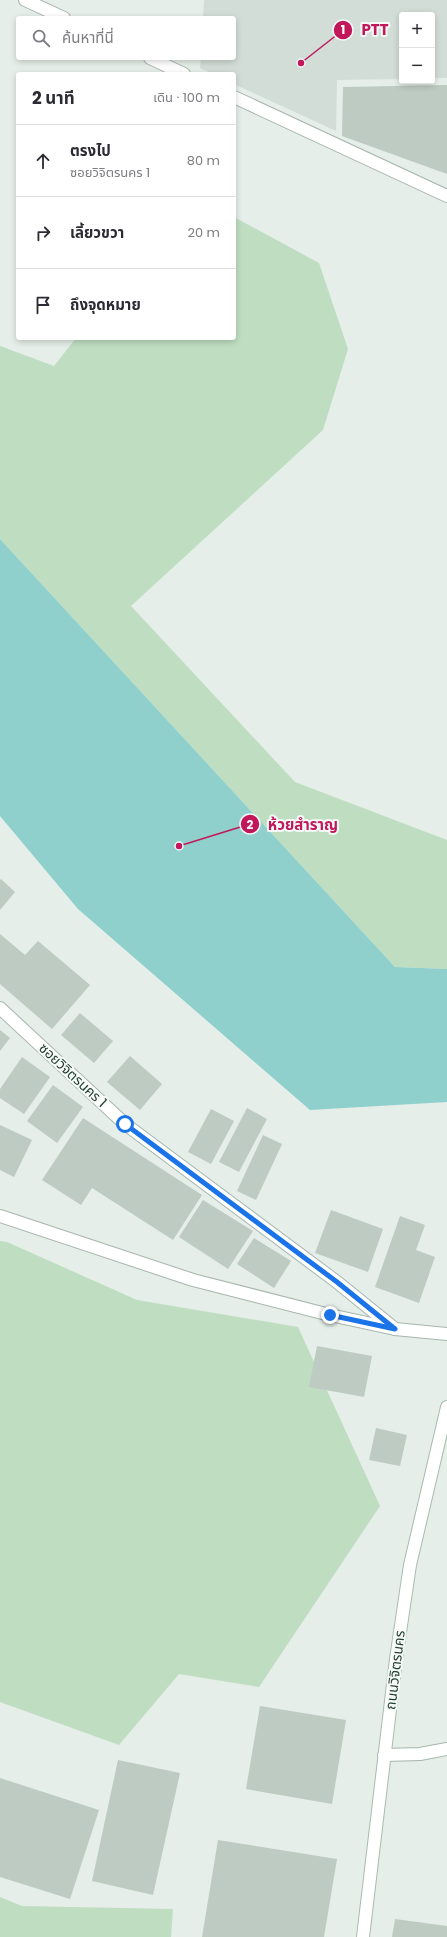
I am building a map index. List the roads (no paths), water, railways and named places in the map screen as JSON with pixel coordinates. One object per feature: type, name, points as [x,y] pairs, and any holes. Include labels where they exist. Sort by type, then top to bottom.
[{"type":"street","points":[[25,0],[60,16]]},
{"type":"street","points":[[154,60],[180,72]]},
{"type":"street","points":[[236,98],[447,196]]},
{"type":"street","name":"ซอยวิจิตรนคร 1","points":[[0,1008],[125,1124],[337,1282],[395,1329]]},
{"type":"street","points":[[0,1216],[193,1280],[330,1315],[395,1329],[447,1334]]},
{"type":"street","name":"ถนนวิจิตรนคร","points":[[363,1937],[396,1659],[410,1564],[447,1407]]},
{"type":"street","points":[[384,1755],[420,1754],[447,1749]]},
{"type":"water","points":[[0,539],[395,967],[447,969],[447,1102],[310,1110],[78,909],[0,816]]},
{"type":"place","name":"PTT","points":[[301,63]]},
{"type":"place","name":"ห้วยสำราญ","points":[[179,846]]}]
